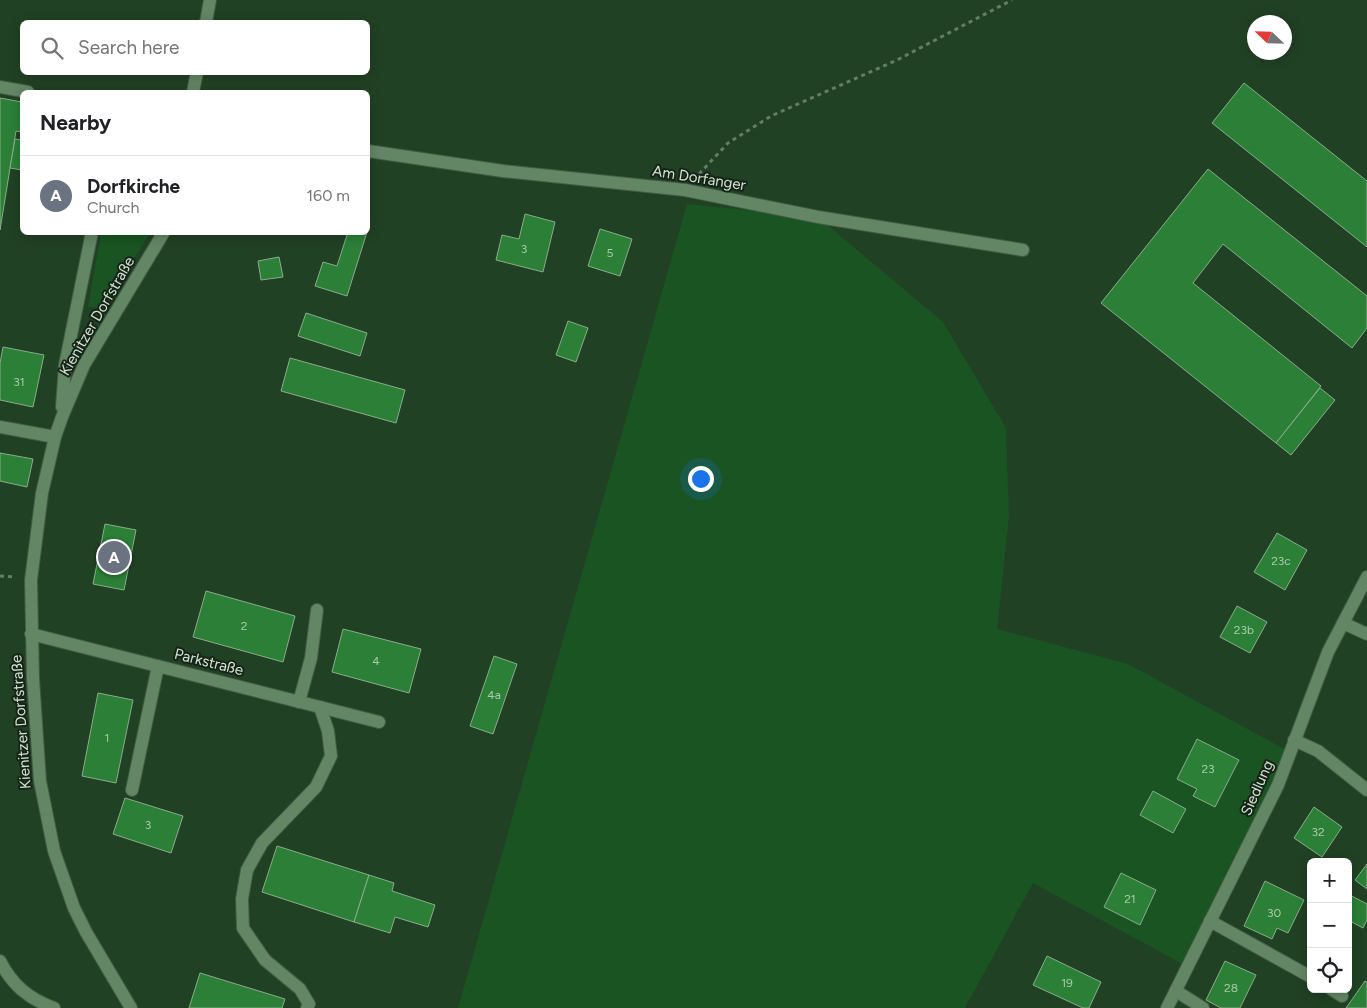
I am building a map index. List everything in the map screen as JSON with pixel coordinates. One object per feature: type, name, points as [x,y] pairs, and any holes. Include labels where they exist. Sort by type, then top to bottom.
[{"type":"street","points":[[206,20],[210,0]]},
{"type":"street","points":[[194,90],[196,75]]},
{"type":"street","points":[[0,87],[20,91]]},
{"type":"street","name":"Am Dorfanger","points":[[370,151],[503,171],[685,190],[818,217],[1023,250]]},
{"type":"street","name":"Kienitzer Dorfstraße","points":[[62,417],[65,365],[91,235]]},
{"type":"street","name":"Kienitzer Dorfstraße","points":[[131,1008],[74,908],[54,852],[40,781],[31,634],[31,580],[35,536],[42,493],[55,437],[62,417],[84,365],[162,235]]},
{"type":"street","points":[[0,427],[55,437]]},
{"type":"street","name":"Siedlung","points":[[1167,1008],[1278,784],[1328,652],[1367,577]]},
{"type":"street","points":[[299,702],[311,658],[316,610]]},
{"type":"street","points":[[1343,623],[1367,634]]},
{"type":"street","name":"Parkstraße","points":[[31,634],[379,722]]},
{"type":"street","points":[[132,790],[158,666]]},
{"type":"street","points":[[307,1008],[309,1004],[300,989],[265,960],[243,928],[242,899],[247,870],[262,843],[316,787],[331,756],[328,731],[320,707]]},
{"type":"street","points":[[1294,740],[1318,751],[1367,790]]},
{"type":"street","points":[[1210,921],[1307,975]]},
{"type":"street","points":[[0,961],[15,985],[28,996],[54,1008]]},
{"type":"street","points":[[1176,991],[1204,1008]]},
{"type":"street","points":[[1337,993],[1342,996]]},
{"type":"path","points":[[685,190],[728,143],[771,116],[897,60],[1012,0]]},
{"type":"green space","points":[[687,204],[818,217],[943,322],[1006,428],[1009,517],[997,629],[1128,664],[1290,752],[1188,967],[1033,883],[965,1008],[458,1008]]},
{"type":"green space","points":[[101,235],[149,235],[103,309],[88,307]]},
{"type":"building","points":[[1244,83],[1367,181],[1367,247],[1212,123]]},
{"type":"building","points":[[0,98],[20,102],[20,132],[16,131],[0,230]]},
{"type":"building","points":[[15,139],[20,140],[20,170],[10,168]]},
{"type":"building","points":[[1208,169],[1367,296],[1367,328],[1352,348],[1223,244],[1193,283],[1321,386],[1276,443],[1101,303]]},
{"type":"building","points":[[525,214],[555,222],[543,272],[496,260],[502,235],[519,239]]},
{"type":"building","points":[[600,229],[632,239],[620,276],[588,266]]},
{"type":"building","points":[[347,235],[366,235],[347,296],[315,286],[323,262],[337,266]]},
{"type":"building","points":[[279,257],[283,277],[261,280],[258,261]]},
{"type":"building","points":[[306,313],[367,333],[360,356],[298,336]]},
{"type":"building","points":[[568,321],[588,328],[576,362],[556,355]]},
{"type":"building","points":[[3,347],[44,355],[33,407],[0,400],[0,363]]},
{"type":"building","points":[[290,358],[405,390],[396,423],[281,391]]},
{"type":"building","points":[[1320,388],[1335,400],[1291,455],[1276,443]]},
{"type":"building","points":[[0,453],[33,459],[27,487],[0,481]]},
{"type":"building","points":[[105,524],[136,530],[124,590],[93,584]]},
{"type":"building","points":[[1277,533],[1307,550],[1285,590],[1254,572]]},
{"type":"building","points":[[206,591],[295,616],[283,662],[193,637]]},
{"type":"building","points":[[1237,606],[1267,622],[1250,653],[1220,637]]},
{"type":"building","points":[[343,629],[421,649],[409,693],[332,672]]},
{"type":"building","points":[[494,656],[517,664],[493,734],[470,726]]},
{"type":"building","points":[[98,693],[133,700],[116,783],[82,776]]},
{"type":"building","points":[[1197,739],[1239,760],[1215,807],[1193,796],[1197,789],[1177,779]]},
{"type":"building","points":[[1153,791],[1186,809],[1173,833],[1140,815]]},
{"type":"building","points":[[125,798],[183,816],[171,853],[113,834]]},
{"type":"building","points":[[1314,807],[1342,827],[1322,857],[1294,838]]},
{"type":"building","points":[[277,846],[369,875],[354,922],[262,892]]},
{"type":"building","points":[[1367,864],[1367,889],[1355,880]]},
{"type":"building","points":[[1121,873],[1156,890],[1140,925],[1104,907]]},
{"type":"building","points":[[369,875],[394,883],[392,891],[435,905],[428,927],[395,917],[390,933],[354,922]]},
{"type":"building","points":[[1265,881],[1304,900],[1288,933],[1277,928],[1272,939],[1244,926]]},
{"type":"building","points":[[1352,896],[1367,904],[1367,920],[1363,928],[1352,922]]},
{"type":"building","points":[[1047,956],[1101,982],[1089,1008],[1083,1008],[1033,985]]},
{"type":"building","points":[[1225,961],[1256,975],[1240,1008],[1221,1008],[1206,1000]]},
{"type":"building","points":[[200,973],[285,999],[282,1008],[189,1008]]},
{"type":"building","points":[[1365,981],[1367,982],[1367,1008],[1346,1008]]},
{"type":"place","name":"Dorfkirche","points":[[114,557]]}]
